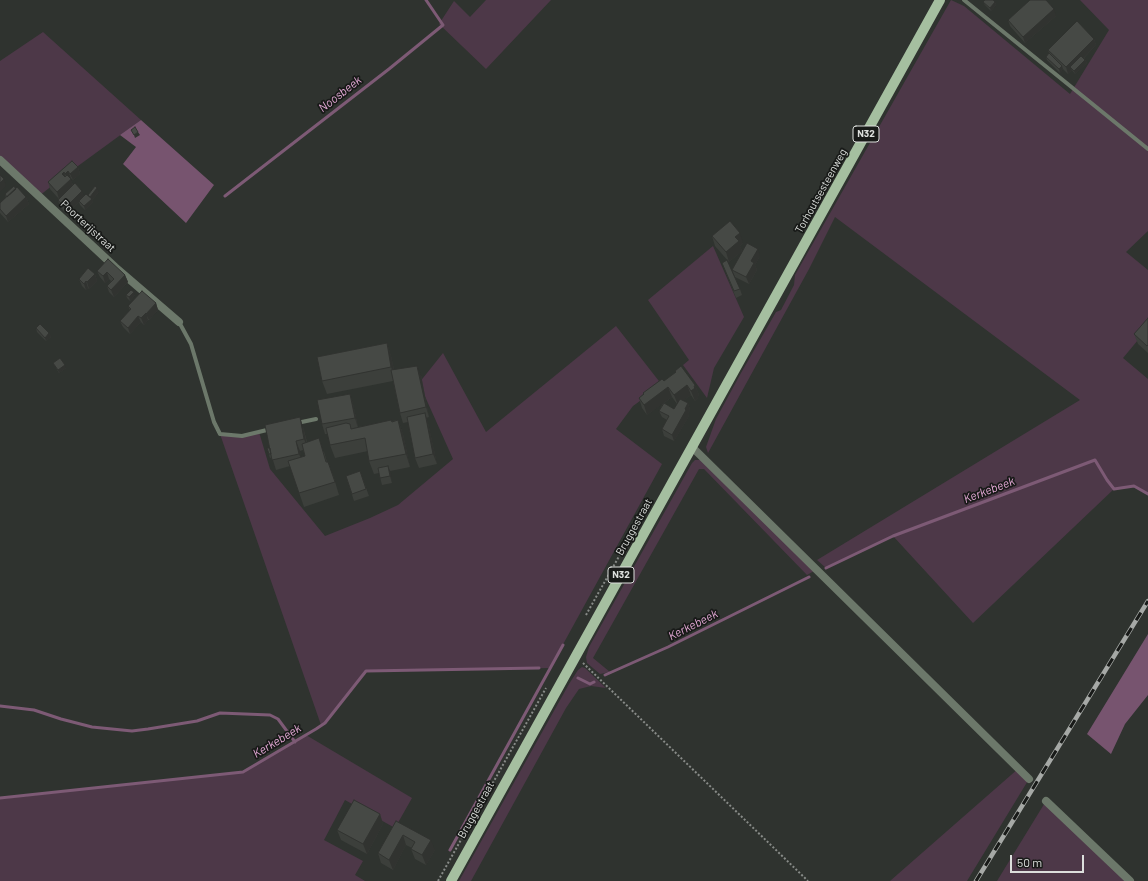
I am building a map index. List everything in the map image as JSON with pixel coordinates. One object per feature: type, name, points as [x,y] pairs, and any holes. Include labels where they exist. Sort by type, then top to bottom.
[{"type":"main road","name":"Torhoutsesteenweg","points":[[792,268],[940,0]]},
{"type":"main road","name":"Bruggestraat","points":[[451,881],[792,268]]},
{"type":"street","name":"Poorterijstraat","points":[[0,160],[115,267],[178,322]]},
{"type":"street","points":[[692,447],[1029,779]]},
{"type":"street","points":[[1046,801],[1130,881]]},
{"type":"lane","points":[[964,0],[1148,149]]},
{"type":"lane","points":[[178,322],[191,344],[212,415],[220,434],[242,436],[274,429]]},
{"type":"lane","points":[[295,424],[316,419]]},
{"type":"path","points":[[586,666],[808,881]]},
{"type":"shaded area","points":[[486,0],[551,0],[486,69],[439,24],[454,1],[470,17]]},
{"type":"shaded area","points":[[951,0],[964,6],[1070,94],[1109,30],[1080,0],[1148,0],[1148,231],[1126,252],[1148,270],[1148,328],[1123,358],[1148,379],[1148,494],[1134,486],[1114,489],[973,623],[893,536],[826,568],[817,560],[1080,400],[835,217],[809,269],[708,453],[706,447],[716,419],[741,373],[776,312],[781,310],[794,285],[795,275]]},
{"type":"shaded area","points":[[43,32],[141,120],[39,196],[0,160],[0,61]]},
{"type":"shaded area","points":[[141,120],[214,185],[186,223],[123,164],[136,147],[120,135]]},
{"type":"shaded area","points":[[713,246],[744,317],[714,368],[707,398],[683,365],[689,360],[648,300]]},
{"type":"shaded area","points":[[616,326],[662,385],[633,406],[616,429],[662,464],[550,668],[366,671],[325,723],[321,725],[220,434],[242,436],[259,432],[270,469],[325,536],[398,505],[453,459],[419,383],[443,353],[486,432]]},
{"type":"shaded area","points":[[695,460],[701,460],[814,571],[807,575],[704,469],[699,469],[593,658],[610,672],[600,674],[587,663],[586,657],[589,647]]},
{"type":"shaded area","points":[[1148,634],[1148,695],[1125,724],[1111,754],[1087,734]]},
{"type":"shaded area","points":[[582,667],[585,668],[606,688],[591,686],[579,689],[566,708],[471,881],[459,881],[569,684],[578,670]]},
{"type":"shaded area","points":[[306,735],[412,798],[395,828],[345,800],[324,840],[363,861],[355,875],[365,881],[0,881],[0,799],[243,772]]},
{"type":"shaded area","points":[[1019,768],[1029,779],[967,881],[890,881]]},
{"type":"shaded area","points":[[1046,801],[1130,881],[997,881]]},
{"type":"building","points":[[985,0],[993,0],[995,2],[990,8],[983,2]]},
{"type":"building","points":[[1030,0],[1046,0],[1054,9],[1023,37],[1008,20]]},
{"type":"building","points":[[1077,21],[1094,39],[1066,67],[1048,50]]},
{"type":"building","points":[[1049,53],[1062,66],[1059,69],[1046,57]]},
{"type":"building","points":[[1081,56],[1085,60],[1074,71],[1070,67]]},
{"type":"building","points":[[135,127],[138,132],[134,135],[131,130]]},
{"type":"building","points":[[72,161],[78,167],[70,174],[68,171],[65,174],[64,172],[62,174],[65,177],[67,175],[71,179],[57,192],[48,182]]},
{"type":"building","points":[[0,175],[4,179],[0,183]]},
{"type":"building","points":[[75,183],[82,191],[65,208],[58,200]]},
{"type":"building","points":[[14,186],[16,189],[7,197],[5,194]]},
{"type":"building","points":[[95,186],[97,188],[90,197],[88,195]]},
{"type":"building","points":[[17,187],[26,197],[6,216],[0,209],[0,203]]},
{"type":"building","points":[[86,194],[92,199],[84,206],[79,201]]},
{"type":"building","points":[[730,221],[740,233],[735,237],[739,241],[726,252],[712,236]]},
{"type":"building","points":[[747,243],[758,249],[751,261],[754,263],[746,277],[732,270]]},
{"type":"building","points":[[108,259],[125,275],[111,290],[107,286],[114,279],[107,272],[103,276],[97,271]]},
{"type":"building","points":[[727,260],[740,289],[734,291],[722,263]]},
{"type":"building","points":[[88,268],[95,274],[84,284],[79,279]]},
{"type":"building","points":[[131,290],[134,292],[129,297],[126,295]]},
{"type":"building","points":[[142,291],[156,303],[141,318],[138,316],[128,328],[120,321],[131,309],[128,306]]},
{"type":"building","points":[[1148,318],[1148,345],[1147,346],[1134,334]]},
{"type":"building","points":[[40,324],[49,333],[45,338],[36,328]]},
{"type":"building","points":[[387,343],[391,367],[322,381],[317,357]]},
{"type":"building","points":[[60,358],[65,365],[58,370],[53,363]]},
{"type":"building","points":[[417,366],[426,407],[400,413],[391,370]]},
{"type":"building","points":[[681,366],[695,385],[695,388],[691,391],[687,385],[674,395],[668,387],[644,405],[639,398],[644,394],[643,393],[662,379],[664,381]]},
{"type":"building","points":[[350,394],[355,418],[322,424],[317,400]]},
{"type":"building","points":[[680,399],[688,403],[685,409],[686,410],[672,435],[662,429],[669,416],[659,411],[664,403],[674,409]]},
{"type":"building","points":[[425,413],[433,454],[415,458],[407,417]]},
{"type":"building","points":[[300,417],[304,439],[296,441],[299,454],[272,460],[265,425]]},
{"type":"building","points":[[391,420],[392,422],[398,420],[406,454],[369,461],[365,438],[330,445],[326,428],[346,423],[350,424],[351,429]]},
{"type":"building","points":[[319,438],[326,462],[328,462],[335,482],[299,493],[288,461],[305,456],[302,444]]},
{"type":"building","points":[[267,448],[270,448],[271,454],[269,454]]},
{"type":"building","points":[[388,466],[390,476],[380,478],[378,468]]},
{"type":"building","points":[[360,471],[366,489],[352,494],[346,476]]},
{"type":"building","points":[[354,800],[380,814],[363,844],[337,830]]},
{"type":"building","points":[[396,821],[431,840],[422,855],[411,849],[415,842],[403,835],[389,860],[378,853]]},
{"type":"waterway","name":"Noosbeek","points":[[225,196],[389,69],[443,25],[426,0]]},
{"type":"waterway","name":"Kerkebeek","points":[[826,568],[893,536],[1095,460],[1114,489],[1134,486],[1148,494]]},
{"type":"waterway","name":"Kerkebeek","points":[[605,675],[668,647],[809,577]]},
{"type":"waterway","points":[[450,850],[563,645]]},
{"type":"waterway","name":"Kerkebeek","points":[[0,798],[243,772],[325,723],[366,671],[539,668]]},
{"type":"waterway","name":"Kerkebeek","points":[[578,678],[590,684],[594,682]]},
{"type":"waterway","points":[[0,706],[34,710],[92,727],[132,731],[197,721],[220,713],[270,715],[278,719],[295,742]]},
{"type":"railway","points":[[976,881],[1148,601]]}]
